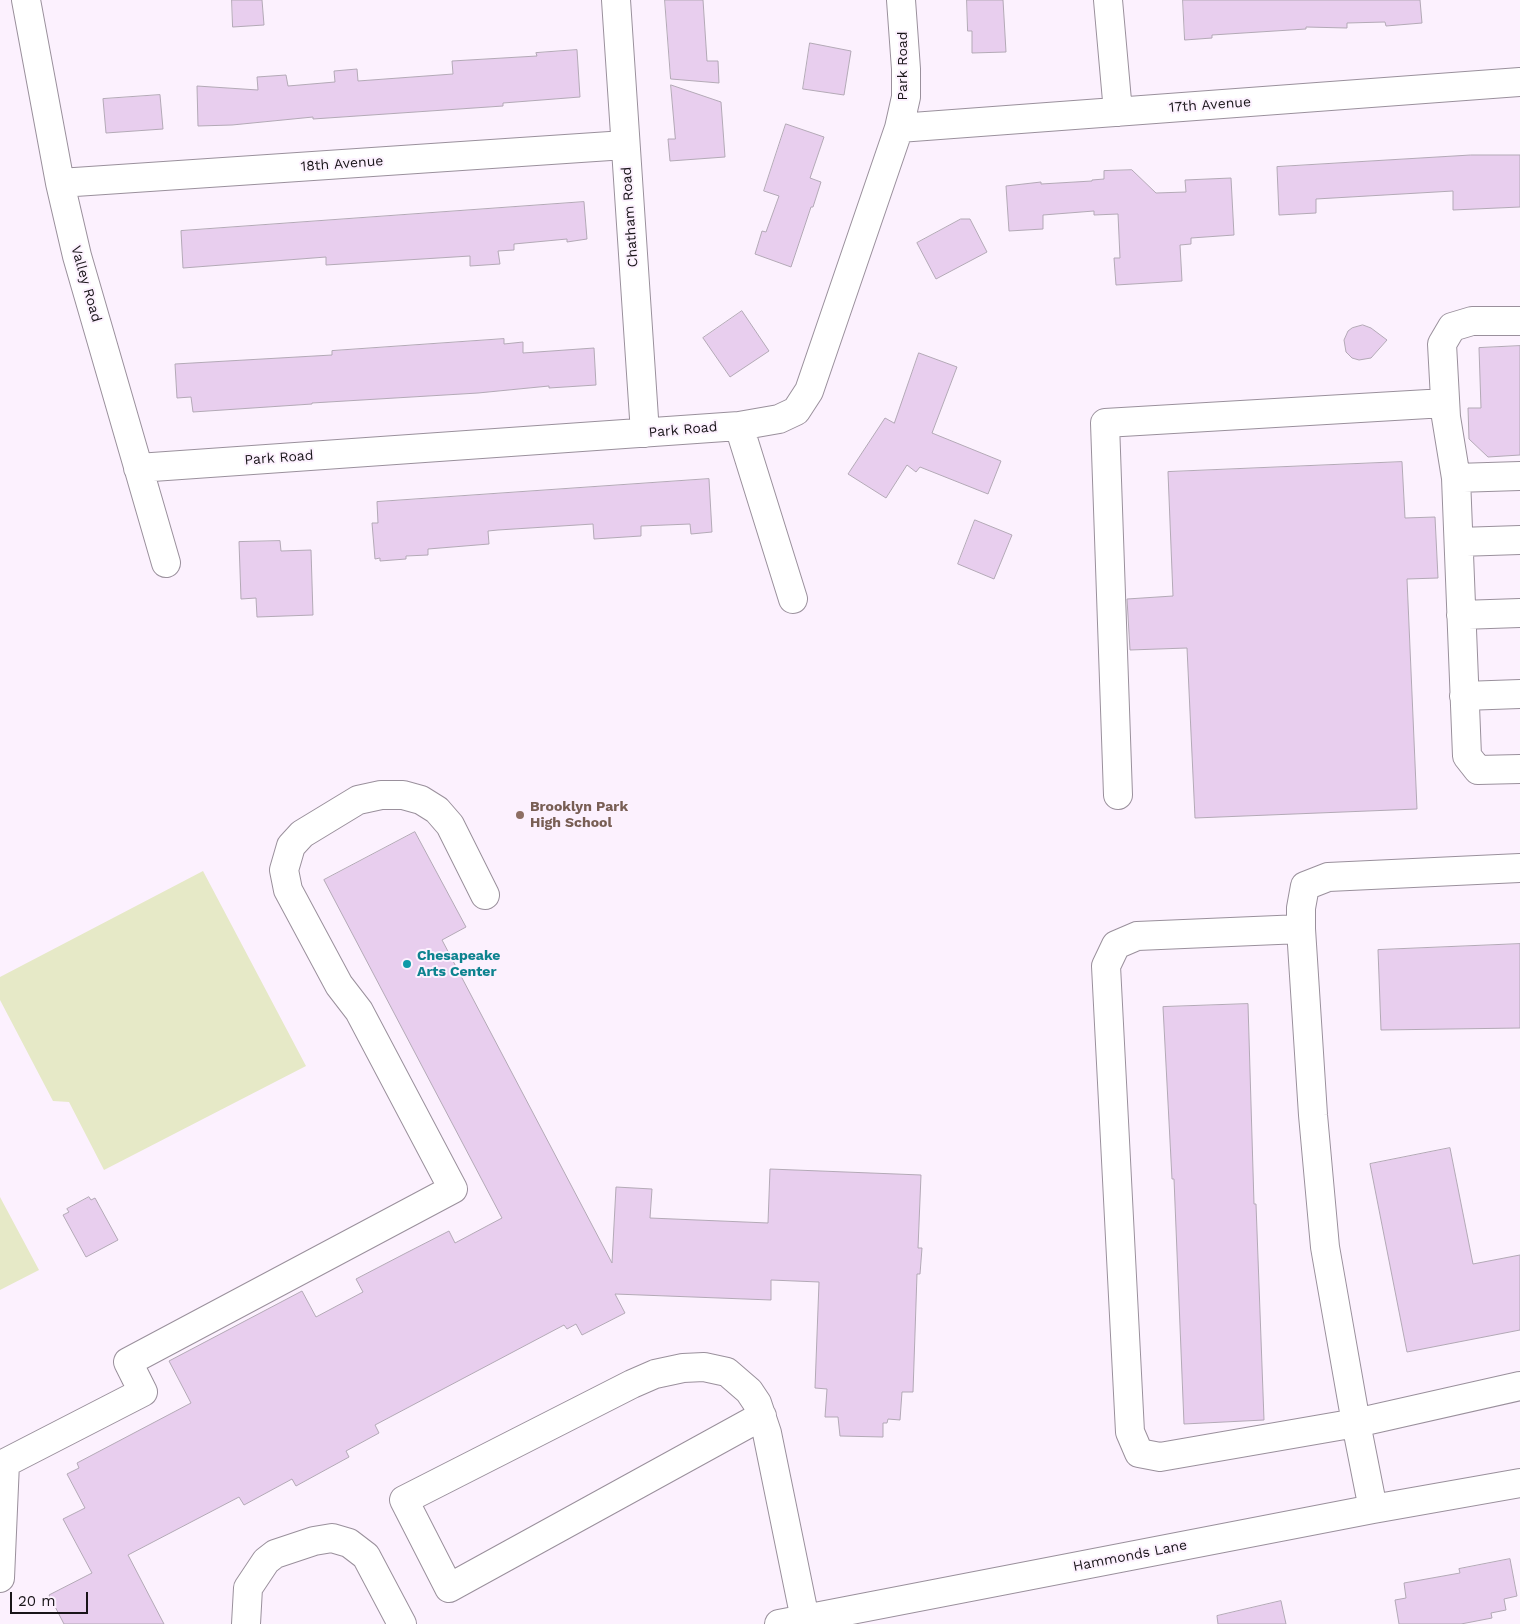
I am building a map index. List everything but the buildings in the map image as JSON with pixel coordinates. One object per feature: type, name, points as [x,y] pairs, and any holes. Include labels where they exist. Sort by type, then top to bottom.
[{"type":"street","name":"Valley Road","points":[[26,0],[60,183],[77,256],[166,563]]},
{"type":"street","name":"Chatham Road","points":[[616,0],[645,433]]},
{"type":"street","name":"Park Road","points":[[138,468],[739,426],[779,419],[796,411],[809,391],[900,128],[906,97],[901,0]]},
{"type":"street","points":[[1108,0],[1118,112]]},
{"type":"street","name":"17th Avenue","points":[[900,128],[1520,82]]},
{"type":"street","name":"18th Avenue","points":[[60,183],[625,145]]},
{"type":"street","points":[[1520,321],[1472,321],[1452,327],[1442,344],[1445,403],[1456,478],[1466,756],[1478,770],[1520,769]]},
{"type":"street","points":[[1118,795],[1105,423],[1445,403]]},
{"type":"street","points":[[739,426],[793,599]]},
{"type":"street","points":[[1456,478],[1520,476]]},
{"type":"street","points":[[1459,542],[1520,540]]},
{"type":"street","points":[[1461,615],[1520,613]]},
{"type":"street","points":[[1464,696],[1520,694]]},
{"type":"street","points":[[0,1578],[5,1463],[143,1392],[128,1362],[453,1189],[359,1011],[338,986],[288,890],[284,870],[291,846],[302,834],[358,800],[381,795],[403,795],[422,800],[437,810],[450,825],[484,895]]},
{"type":"street","points":[[1373,1509],[1325,1246],[1313,1116],[1301,928],[1301,908],[1305,886],[1328,877],[1520,868]]},
{"type":"street","points":[[1301,928],[1137,936],[1116,945],[1106,966],[1130,1432],[1139,1452],[1160,1456],[1356,1423],[1520,1386]]},
{"type":"street","points":[[762,1416],[449,1588],[404,1500],[655,1374],[683,1368],[704,1367],[727,1372],[749,1391],[758,1403],[762,1416],[767,1433],[806,1622]]},
{"type":"street","name":"Hammonds Lane","points":[[1482,1489],[1520,1477]]},
{"type":"street","name":"Hammonds Lane","points":[[779,1624],[806,1622],[1373,1509],[1520,1483]]},
{"type":"street","points":[[246,1624],[248,1588],[266,1561],[275,1554],[314,1540],[332,1538],[349,1543],[366,1556],[402,1624]]},
{"type":"green space","points":[[203,871],[306,1066],[104,1170],[69,1102],[53,1101],[0,1000],[0,977]]},
{"type":"green space","points":[[0,1197],[39,1270],[0,1290]]},
{"type":"place","name":"Brooklyn Park High School","points":[[520,815]]},
{"type":"place","name":"Chesapeake Arts Center","points":[[407,964]]}]
